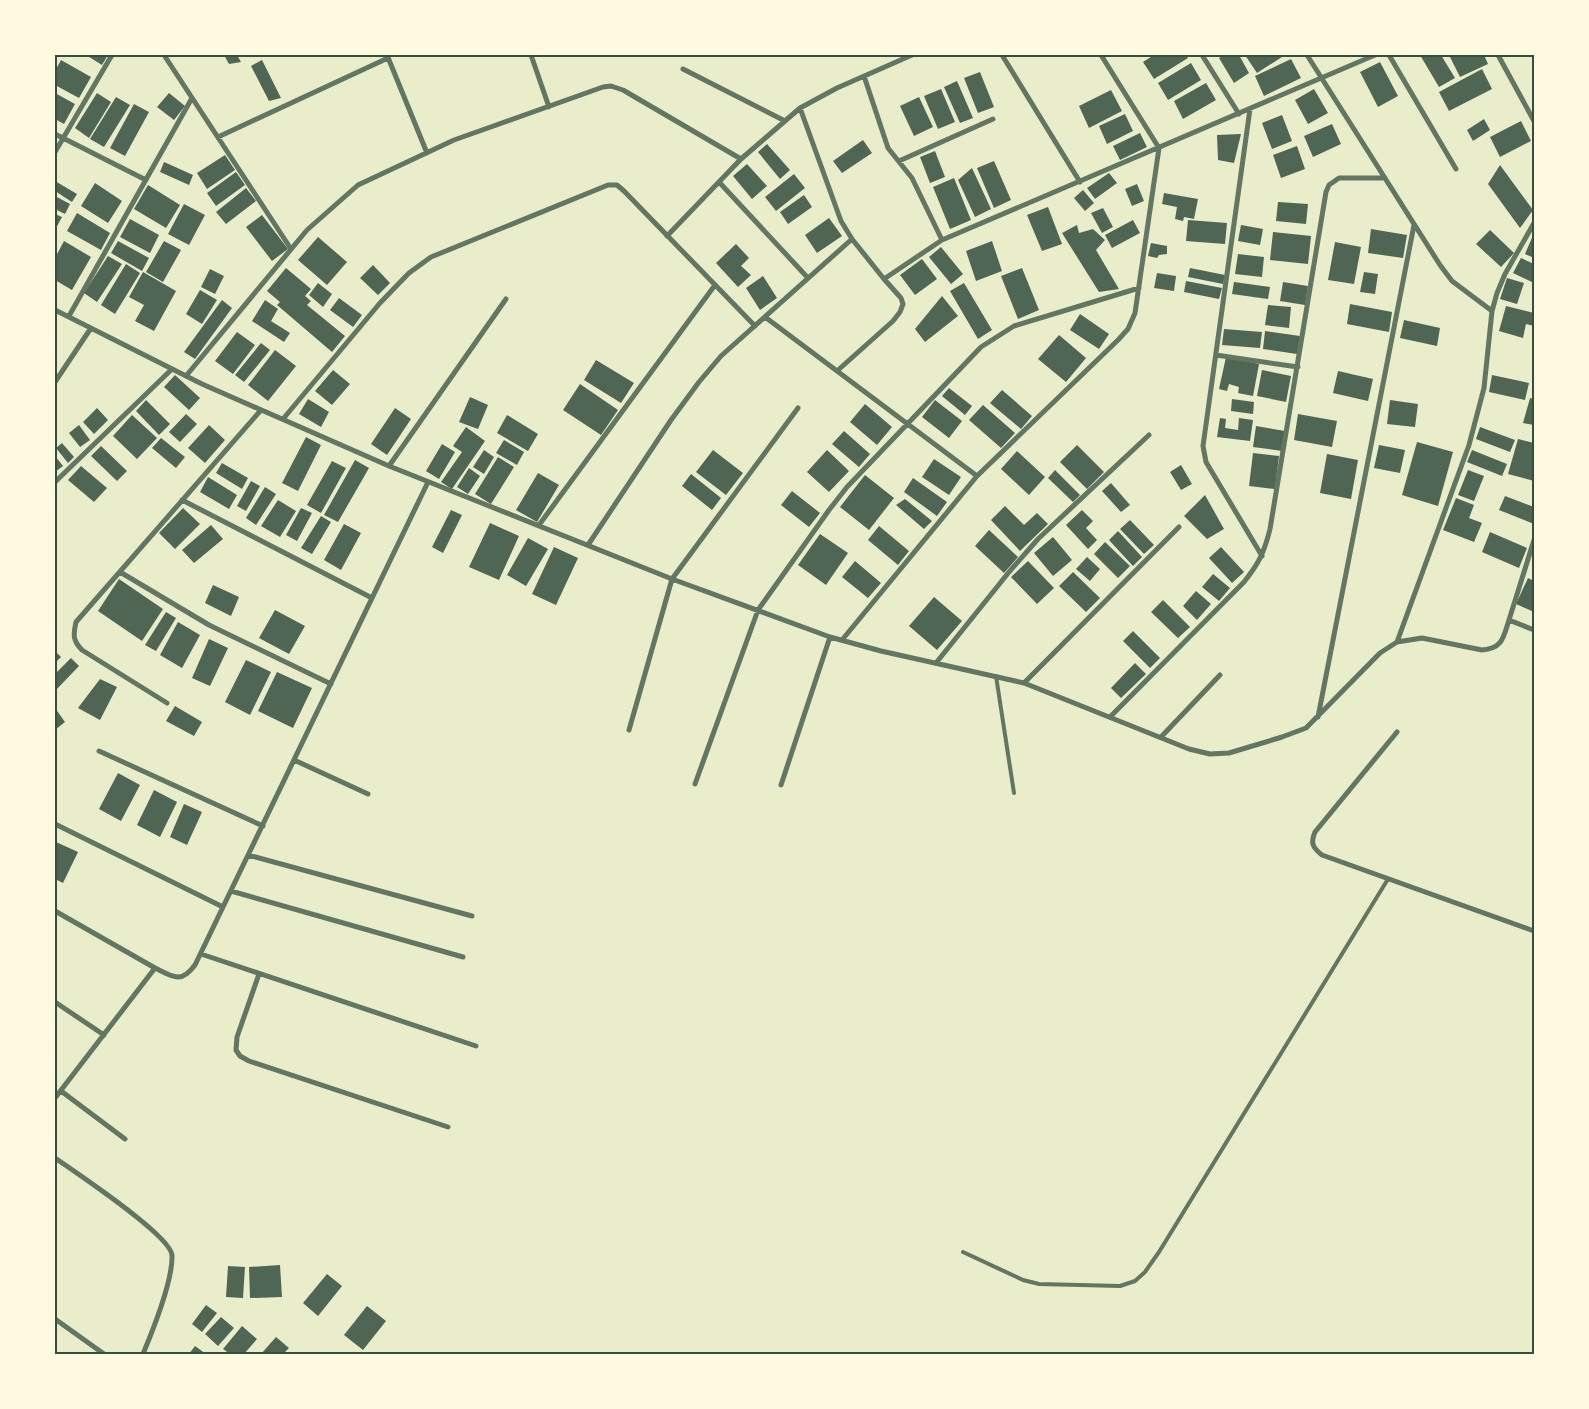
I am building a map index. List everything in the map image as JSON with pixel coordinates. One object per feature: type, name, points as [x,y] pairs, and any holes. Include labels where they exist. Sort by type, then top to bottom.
[{"type":"street","points":[[55,152],[112,55]]},
{"type":"street","points":[[164,55],[292,249]]},
{"type":"street","points":[[531,55],[549,106]]},
{"type":"street","points":[[667,236],[741,159],[800,108],[818,97],[912,55]]},
{"type":"street","points":[[1002,55],[1080,182]]},
{"type":"street","points":[[842,640],[977,476],[1128,329],[1135,313],[1159,148],[1101,55]]},
{"type":"street","points":[[1202,55],[1239,114]]},
{"type":"street","points":[[1307,55],[1414,225],[1452,281],[1492,311]]},
{"type":"street","points":[[884,279],[942,240],[1375,55]]},
{"type":"street","points":[[1389,55],[1456,169]]},
{"type":"street","points":[[1498,55],[1534,122]]},
{"type":"street","points":[[218,137],[387,56],[427,153]]},
{"type":"street","points":[[683,69],[785,121]]},
{"type":"street","points":[[864,76],[888,148],[912,178],[942,240]]},
{"type":"street","points":[[186,376],[307,230],[358,186],[454,140],[603,86],[611,86],[623,90],[741,159]]},
{"type":"street","points":[[69,316],[192,98]]},
{"type":"street","points":[[800,108],[832,199],[852,239],[903,304],[900,312],[893,320],[837,371]]},
{"type":"street","points":[[1250,109],[1203,446],[1206,462],[1262,556]]},
{"type":"street","points":[[899,161],[992,119]]},
{"type":"street","points":[[55,134],[146,180]]},
{"type":"street","points":[[1110,717],[1244,582],[1258,565],[1270,530],[1326,192],[1329,185],[1339,178],[1385,178]]},
{"type":"street","points":[[719,182],[808,278]]},
{"type":"street","points":[[283,419],[380,302],[410,273],[432,257],[608,185],[617,185],[755,326]]},
{"type":"street","points":[[1397,642],[1470,446],[1484,388],[1492,311],[1497,293],[1505,274],[1534,223]]},
{"type":"street","points":[[1318,717],[1414,225]]},
{"type":"street","points":[[588,544],[699,382],[721,356],[852,239]]},
{"type":"street","points":[[539,526],[715,285]]},
{"type":"street","points":[[695,784],[758,610],[828,510],[847,487],[981,347],[1014,326],[1139,288]]},
{"type":"street","points":[[389,466],[506,300]]},
{"type":"street","points":[[55,310],[186,376],[389,466],[672,579],[830,637],[881,651],[1024,683],[1189,749],[1210,754],[1229,753],[1306,728],[1380,653],[1397,642],[1422,638],[1482,650],[1492,649],[1502,642],[1534,540]]},
{"type":"street","points":[[765,317],[977,476]]},
{"type":"street","points":[[55,382],[91,328]]},
{"type":"street","points":[[1216,355],[1298,367]]},
{"type":"street","points":[[55,482],[172,369]]},
{"type":"street","points":[[629,730],[672,579],[798,408]]},
{"type":"street","points":[[167,704],[82,650],[76,644],[73,634],[76,622],[261,410]]},
{"type":"street","points":[[936,663],[1038,539],[1149,435]]},
{"type":"street","points":[[55,911],[172,977],[180,978],[188,974],[195,966],[428,482]]},
{"type":"street","points":[[182,500],[372,598]]},
{"type":"street","points":[[1024,683],[1179,527]]},
{"type":"street","points":[[120,572],[209,625],[331,684]]},
{"type":"street","points":[[1509,620],[1534,630]]},
{"type":"street","points":[[781,785],[830,637]]},
{"type":"street","points":[[1161,738],[1220,675]]},
{"type":"street","points":[[1397,732],[1314,832],[1311,841],[1314,849],[1322,856],[1534,931]]},
{"type":"street","points":[[99,751],[263,826]]},
{"type":"street","points":[[294,760],[368,794]]},
{"type":"street","points":[[55,824],[223,907]]},
{"type":"street","points":[[248,855],[472,916]]},
{"type":"street","points":[[231,891],[463,957]]},
{"type":"street","points":[[201,954],[476,1046]]},
{"type":"street","points":[[55,1098],[156,968]]},
{"type":"street","points":[[259,974],[237,1037],[236,1050],[240,1056],[249,1061],[448,1127]]},
{"type":"street","points":[[55,1002],[104,1035]]},
{"type":"street","points":[[61,1091],[125,1139]]},
{"type":"street","points":[[55,1158],[152,1230],[168,1245],[172,1253],[170,1273],[155,1325],[143,1354]]},
{"type":"street","points":[[55,1319],[104,1354]]},
{"type":"lane","points":[[996,676],[1014,793]]},
{"type":"lane","points":[[963,1252],[1023,1280],[1039,1284],[1120,1286],[1135,1281],[1145,1272],[1159,1252],[1388,879]]},
{"type":"building","points":[[86,55],[108,55],[102,65]]},
{"type":"building","points":[[224,55],[237,55],[241,62],[229,64]]},
{"type":"building","points":[[1154,55],[1186,55],[1188,58],[1154,79],[1143,62]]},
{"type":"building","points":[[1224,55],[1239,55],[1249,73],[1234,83],[1219,58]]},
{"type":"building","points":[[1245,55],[1285,55],[1257,73]]},
{"type":"building","points":[[1420,55],[1441,55],[1455,78],[1439,87]]},
{"type":"building","points":[[1449,55],[1484,55],[1488,64],[1460,77]]},
{"type":"building","points":[[1291,59],[1301,78],[1264,96],[1255,76]]},
{"type":"building","points":[[61,60],[91,77],[79,98],[55,85],[55,71]]},
{"type":"building","points":[[262,60],[281,98],[269,101],[251,66]]},
{"type":"building","points":[[1380,62],[1398,96],[1378,107],[1360,72]]},
{"type":"building","points":[[1191,63],[1201,80],[1168,100],[1158,83]]},
{"type":"building","points":[[1482,69],[1492,89],[1449,111],[1439,92]]},
{"type":"building","points":[[980,72],[994,107],[978,113],[964,78]]},
{"type":"building","points":[[957,81],[973,118],[960,123],[944,87]]},
{"type":"building","points":[[1206,83],[1216,100],[1183,119],[1174,101]]},
{"type":"building","points":[[941,89],[955,122],[938,129],[924,96]]},
{"type":"building","points":[[1314,89],[1328,113],[1308,124],[1295,100]]},
{"type":"building","points":[[1111,90],[1122,111],[1089,128],[1079,106]]},
{"type":"building","points":[[55,93],[75,104],[64,124],[55,119]]},
{"type":"building","points":[[97,93],[111,102],[89,138],[75,128]]},
{"type":"building","points":[[169,93],[185,106],[174,120],[157,107]]},
{"type":"building","points":[[116,97],[130,105],[104,147],[90,139]]},
{"type":"building","points":[[919,97],[933,127],[914,136],[900,106]]},
{"type":"building","points":[[134,104],[149,112],[125,156],[110,148]]},
{"type":"building","points":[[1125,114],[1133,131],[1107,144],[1099,126]]},
{"type":"building","points":[[1282,115],[1292,141],[1272,149],[1262,123]]},
{"type":"building","points":[[1484,119],[1490,130],[1473,141],[1467,130]]},
{"type":"building","points":[[1521,121],[1531,141],[1500,157],[1490,137]]},
{"type":"building","points":[[1332,124],[1341,144],[1313,157],[1304,136]]},
{"type":"building","points":[[1140,133],[1147,147],[1120,160],[1113,146]]},
{"type":"building","points":[[1241,134],[1234,163],[1218,160],[1217,135]]},
{"type":"building","points":[[863,140],[872,153],[842,173],[833,161]]},
{"type":"building","points":[[767,144],[790,170],[780,179],[758,152]]},
{"type":"building","points":[[1297,146],[1305,169],[1281,178],[1273,155]]},
{"type":"building","points":[[935,151],[945,177],[930,183],[920,157]]},
{"type":"building","points":[[225,155],[235,170],[207,189],[197,173]]},
{"type":"building","points":[[994,161],[1011,200],[994,208],[977,168]]},
{"type":"building","points":[[164,162],[193,175],[189,185],[160,172]]},
{"type":"building","points":[[747,164],[767,186],[752,199],[733,176]]},
{"type":"building","points":[[1500,165],[1533,210],[1520,228],[1488,184]]},
{"type":"building","points":[[972,168],[991,209],[975,217],[958,180]]},
{"type":"building","points":[[236,172],[245,185],[216,206],[207,193]]},
{"type":"building","points":[[1109,173],[1117,183],[1095,199],[1087,188]]},
{"type":"building","points":[[794,174],[805,188],[776,211],[765,197]]},
{"type":"building","points":[[954,178],[971,220],[950,229],[933,187]]},
{"type":"building","points":[[55,181],[77,194],[72,202],[55,191]]},
{"type":"building","points":[[95,183],[122,201],[108,223],[81,206]]},
{"type":"building","points":[[1137,184],[1144,201],[1132,206],[1125,189]]},
{"type":"building","points":[[148,185],[180,205],[166,228],[134,209]]},
{"type":"building","points":[[246,188],[256,201],[226,224],[216,212]]},
{"type":"building","points":[[1083,190],[1094,203],[1085,211],[1074,198]]},
{"type":"building","points":[[1164,193],[1198,199],[1194,219],[1184,217],[1183,221],[1175,219],[1177,207],[1162,204]]},
{"type":"building","points":[[804,195],[812,207],[788,224],[780,212]]},
{"type":"building","points":[[55,196],[70,204],[65,214],[55,209]]},
{"type":"building","points":[[1278,202],[1308,204],[1306,224],[1276,221]]},
{"type":"building","points":[[184,204],[205,215],[189,245],[168,234]]},
{"type":"building","points":[[1048,207],[1062,244],[1042,251],[1027,215]]},
{"type":"building","points":[[1103,208],[1113,227],[1102,233],[1091,213]]},
{"type":"building","points":[[77,213],[110,233],[101,250],[67,231]]},
{"type":"building","points":[[55,214],[62,217],[55,230]]},
{"type":"building","points":[[262,215],[288,249],[272,261],[246,227]]},
{"type":"building","points":[[829,218],[842,236],[817,253],[805,235]]},
{"type":"building","points":[[130,219],[159,235],[150,253],[120,237]]},
{"type":"building","points":[[1133,220],[1140,233],[1112,248],[1105,235]]},
{"type":"building","points":[[1188,220],[1227,223],[1225,244],[1186,241]]},
{"type":"building","points":[[1077,225],[1079,233],[1093,229],[1105,240],[1096,250],[1119,289],[1099,292],[1062,233]]},
{"type":"building","points":[[1241,225],[1263,229],[1260,245],[1238,241]]},
{"type":"building","points":[[1371,229],[1407,235],[1403,258],[1368,253]]},
{"type":"building","points":[[1490,230],[1514,253],[1501,267],[1476,244]]},
{"type":"building","points":[[1273,232],[1311,236],[1308,264],[1270,260]]},
{"type":"building","points":[[1534,233],[1534,258],[1525,254]]},
{"type":"building","points":[[318,237],[347,262],[327,285],[298,260]]},
{"type":"building","points":[[64,241],[91,257],[72,290],[55,280],[55,258]]},
{"type":"building","points":[[118,241],[149,258],[142,271],[111,253]]},
{"type":"building","points":[[164,241],[181,250],[163,282],[146,272]]},
{"type":"building","points":[[992,241],[1002,271],[976,281],[966,251]]},
{"type":"building","points":[[1335,242],[1361,247],[1354,284],[1328,280]]},
{"type":"building","points":[[1151,243],[1167,246],[1167,254],[1159,255],[1157,258],[1148,256]]},
{"type":"building","points":[[736,244],[749,258],[741,266],[751,275],[738,287],[716,263]]},
{"type":"building","points":[[941,247],[963,274],[951,284],[929,257]]},
{"type":"building","points":[[1238,254],[1264,257],[1262,277],[1235,274]]},
{"type":"building","points":[[108,256],[122,264],[97,302],[84,293]]},
{"type":"building","points":[[1521,258],[1534,264],[1534,283],[1513,273]]},
{"type":"building","points":[[922,259],[937,279],[915,295],[900,275]]},
{"type":"building","points":[[126,264],[140,273],[115,314],[101,305]]},
{"type":"building","points":[[373,265],[390,283],[378,295],[360,278]]},
{"type":"building","points":[[286,268],[311,289],[305,296],[311,301],[307,305],[345,336],[332,352],[277,305],[280,302],[267,291]]},
{"type":"building","points":[[1022,268],[1039,310],[1018,319],[1001,276]]},
{"type":"building","points":[[1190,268],[1225,275],[1223,284],[1188,277]]},
{"type":"building","points":[[210,269],[224,276],[215,294],[201,287]]},
{"type":"building","points":[[143,272],[176,291],[154,331],[135,321],[144,305],[129,297]]},
{"type":"building","points":[[1364,272],[1378,274],[1375,294],[1360,292]]},
{"type":"building","points":[[1157,273],[1176,276],[1174,291],[1154,288]]},
{"type":"building","points":[[763,276],[777,298],[760,310],[746,288]]},
{"type":"building","points":[[1507,278],[1524,283],[1517,304],[1500,299]]},
{"type":"building","points":[[1186,281],[1222,288],[1219,299],[1184,292]]},
{"type":"building","points":[[1234,282],[1270,287],[1268,299],[1232,294]]},
{"type":"building","points":[[1283,282],[1308,286],[1305,305],[1280,301]]},
{"type":"building","points":[[318,283],[332,294],[323,307],[309,295]]},
{"type":"building","points":[[964,283],[992,330],[978,339],[950,291]]},
{"type":"building","points":[[200,290],[217,300],[202,324],[186,314]]},
{"type":"building","points":[[942,296],[958,316],[925,342],[915,329]]},
{"type":"building","points":[[339,298],[362,315],[353,327],[330,310]]},
{"type":"building","points":[[222,300],[232,308],[195,359],[184,352]]},
{"type":"building","points":[[265,300],[278,309],[271,321],[290,333],[284,342],[252,321]]},
{"type":"building","points":[[1350,304],[1392,312],[1389,332],[1347,324]]},
{"type":"building","points":[[1268,305],[1291,307],[1289,328],[1265,325]]},
{"type":"building","points":[[1506,306],[1534,313],[1534,326],[1526,324],[1523,338],[1499,331]]},
{"type":"building","points":[[1080,314],[1109,334],[1099,349],[1070,330]]},
{"type":"building","points":[[1404,320],[1440,328],[1437,346],[1400,338]]},
{"type":"building","points":[[1224,329],[1262,332],[1260,348],[1222,345]]},
{"type":"building","points":[[1265,331],[1300,336],[1297,354],[1263,349]]},
{"type":"building","points":[[237,332],[255,345],[233,374],[215,361]]},
{"type":"building","points":[[1059,335],[1086,358],[1066,382],[1038,359]]},
{"type":"building","points":[[261,343],[270,350],[244,382],[235,375]]},
{"type":"building","points":[[275,350],[296,366],[268,401],[248,385]]},
{"type":"building","points":[[1226,357],[1259,364],[1253,396],[1238,393],[1239,387],[1229,384],[1227,391],[1219,389]]},
{"type":"building","points":[[596,360],[634,383],[621,403],[584,380]]},
{"type":"building","points":[[333,370],[350,384],[332,405],[315,391]]},
{"type":"building","points":[[1262,370],[1291,376],[1286,402],[1257,396]]},
{"type":"building","points":[[1338,371],[1373,379],[1368,401],[1333,393]]},
{"type":"building","points":[[175,375],[200,398],[189,410],[164,387]]},
{"type":"building","points":[[1492,375],[1529,383],[1525,400],[1489,392]]},
{"type":"building","points":[[580,384],[618,410],[601,435],[563,410]]},
{"type":"building","points":[[949,388],[972,406],[965,415],[942,396]]},
{"type":"building","points":[[1002,390],[1032,416],[1021,429],[990,403]]},
{"type":"building","points":[[470,397],[488,405],[478,429],[459,422]]},
{"type":"building","points":[[1530,398],[1534,399],[1534,425],[1523,423]]},
{"type":"building","points":[[308,399],[329,412],[321,427],[299,414]]},
{"type":"building","points":[[1232,399],[1254,402],[1253,414],[1231,411]]},
{"type":"building","points":[[146,400],[170,424],[159,435],[136,411]]},
{"type":"building","points":[[935,400],[962,421],[949,438],[922,417]]},
{"type":"building","points":[[1390,400],[1418,404],[1415,427],[1387,424]]},
{"type":"building","points":[[865,404],[892,427],[877,445],[850,422]]},
{"type":"building","points":[[983,405],[1015,433],[1001,448],[969,420]]},
{"type":"building","points":[[97,408],[108,420],[94,434],[83,422]]},
{"type":"building","points":[[395,408],[411,419],[387,455],[371,444]]},
{"type":"building","points":[[186,414],[197,424],[180,442],[169,432]]},
{"type":"building","points":[[1298,414],[1337,421],[1332,447],[1294,440]]},
{"type":"building","points":[[132,415],[157,438],[137,459],[113,436]]},
{"type":"building","points":[[507,415],[538,434],[528,451],[497,433]]},
{"type":"building","points":[[1220,418],[1226,419],[1225,428],[1238,430],[1239,418],[1253,420],[1250,441],[1217,437]]},
{"type":"building","points":[[79,425],[90,440],[80,447],[69,433]]},
{"type":"building","points":[[209,425],[225,440],[205,463],[188,448]]},
{"type":"building","points":[[1256,426],[1285,431],[1282,451],[1253,447]]},
{"type":"building","points":[[466,427],[485,441],[452,489],[441,482],[462,452],[453,446]]},
{"type":"building","points":[[1480,427],[1515,440],[1510,452],[1476,439]]},
{"type":"building","points":[[844,431],[870,454],[859,467],[832,444]]},
{"type":"building","points":[[306,437],[321,445],[298,491],[282,483]]},
{"type":"building","points":[[161,438],[185,457],[176,468],[152,448]]},
{"type":"building","points":[[1518,439],[1534,443],[1534,481],[1508,474]]},
{"type":"building","points":[[504,440],[524,452],[517,465],[496,453]]},
{"type":"building","points":[[1417,442],[1453,452],[1438,506],[1402,495]]},
{"type":"building","points":[[62,443],[74,457],[68,463],[56,448]]},
{"type":"building","points":[[442,444],[455,452],[439,479],[426,471]]},
{"type":"building","points":[[1077,445],[1104,472],[1087,489],[1060,462]]},
{"type":"building","points":[[1379,445],[1405,450],[1400,473],[1374,468]]},
{"type":"building","points":[[101,446],[127,471],[117,481],[91,456]]},
{"type":"building","points":[[484,450],[494,457],[484,474],[473,467]]},
{"type":"building","points":[[713,450],[743,473],[726,495],[696,472]]},
{"type":"building","points":[[827,450],[849,471],[829,492],[807,472]]},
{"type":"building","points":[[1472,450],[1507,464],[1502,476],[1467,462]]},
{"type":"building","points":[[1017,451],[1045,477],[1029,495],[1001,469]]},
{"type":"building","points":[[1253,453],[1279,456],[1275,489],[1249,486]]},
{"type":"building","points":[[1327,454],[1358,460],[1351,499],[1320,493]]},
{"type":"building","points":[[55,456],[63,466],[55,472]]},
{"type":"building","points":[[498,457],[514,467],[491,504],[475,494]]},
{"type":"building","points":[[934,459],[961,477],[949,495],[922,477]]},
{"type":"building","points":[[355,460],[369,468],[338,522],[324,515]]},
{"type":"building","points":[[332,461],[346,468],[321,513],[307,505]]},
{"type":"building","points":[[222,463],[248,478],[242,489],[216,473]]},
{"type":"building","points":[[1181,465],[1192,484],[1181,490],[1170,472]]},
{"type":"building","points":[[81,466],[107,488],[94,502],[68,480]]},
{"type":"building","points":[[469,468],[480,476],[468,494],[457,487]]},
{"type":"building","points":[[1055,470],[1080,495],[1073,502],[1048,478]]},
{"type":"building","points":[[1468,470],[1484,476],[1474,501],[1458,495]]},
{"type":"building","points":[[538,473],[559,485],[537,522],[516,510]]},
{"type":"building","points":[[691,474],[721,498],[712,510],[682,486]]},
{"type":"building","points":[[865,475],[894,498],[869,530],[840,507]]},
{"type":"building","points":[[208,477],[237,495],[229,509],[200,492]]},
{"type":"building","points":[[913,478],[947,502],[937,516],[904,492]]},
{"type":"building","points":[[251,481],[260,486],[246,511],[237,506]]},
{"type":"building","points":[[1111,483],[1130,505],[1121,512],[1102,491]]},
{"type":"building","points":[[265,487],[276,494],[256,525],[246,518]]},
{"type":"building","points":[[792,491],[820,513],[809,527],[781,505]]},
{"type":"building","points":[[1205,495],[1224,529],[1207,539],[1184,516]]},
{"type":"building","points":[[1505,496],[1534,507],[1534,524],[1499,510]]},
{"type":"building","points":[[1456,498],[1474,505],[1469,518],[1482,523],[1474,542],[1443,530]]},
{"type":"building","points":[[905,499],[932,521],[924,529],[896,505]]},
{"type":"building","points":[[278,500],[296,511],[280,537],[261,526]]},
{"type":"building","points":[[1005,506],[1024,525],[1037,513],[1048,524],[1020,551],[991,520]]},
{"type":"building","points":[[183,508],[200,524],[175,549],[159,533]]},
{"type":"building","points":[[301,508],[312,513],[297,541],[286,535]]},
{"type":"building","points":[[451,510],[462,515],[443,553],[432,547]]},
{"type":"building","points":[[1082,510],[1093,521],[1086,528],[1097,540],[1088,549],[1066,525]]},
{"type":"building","points":[[321,516],[331,522],[312,554],[301,548]]},
{"type":"building","points":[[1130,520],[1154,545],[1144,554],[1120,529]]},
{"type":"building","points":[[490,523],[519,536],[499,580],[469,567]]},
{"type":"building","points":[[344,524],[361,533],[341,570],[324,560]]},
{"type":"building","points":[[211,525],[223,539],[194,563],[182,550]]},
{"type":"building","points":[[879,526],[909,551],[898,565],[868,540]]},
{"type":"building","points":[[989,530],[1018,557],[1004,573],[975,546]]},
{"type":"building","points":[[1118,531],[1142,557],[1133,566],[1109,540]]},
{"type":"building","points":[[1490,532],[1527,548],[1519,568],[1482,552]]},
{"type":"building","points":[[820,534],[848,553],[826,585],[798,565]]},
{"type":"building","points":[[1053,537],[1072,560],[1053,576],[1034,553]]},
{"type":"building","points":[[528,538],[548,549],[526,586],[507,575]]},
{"type":"building","points":[[1105,542],[1130,566],[1118,578],[1094,554]]},
{"type":"building","points":[[554,547],[578,558],[556,605],[532,594]]},
{"type":"building","points":[[1221,547],[1244,572],[1232,583],[1209,558]]},
{"type":"building","points":[[1087,557],[1100,569],[1090,581],[1076,569]]},
{"type":"building","points":[[855,561],[881,583],[868,598],[842,577]]},
{"type":"building","points":[[1028,561],[1054,588],[1037,604],[1011,577]]},
{"type":"building","points":[[1073,572],[1100,598],[1086,612],[1059,586]]},
{"type":"building","points":[[1213,574],[1230,588],[1219,601],[1202,587]]},
{"type":"building","points":[[1528,578],[1534,581],[1534,612],[1516,604]]},
{"type":"building","points":[[119,579],[163,609],[142,641],[98,611]]},
{"type":"building","points":[[213,585],[239,597],[231,616],[205,603]]},
{"type":"building","points":[[1196,591],[1211,604],[1197,620],[1183,606]]},
{"type":"building","points":[[934,597],[962,621],[937,650],[909,626]]},
{"type":"building","points":[[1163,600],[1190,627],[1178,638],[1151,612]]},
{"type":"building","points":[[275,610],[305,626],[289,654],[259,638]]},
{"type":"building","points":[[166,612],[176,618],[156,651],[145,645]]},
{"type":"building","points":[[178,622],[200,635],[182,668],[160,655]]},
{"type":"building","points":[[1133,631],[1160,658],[1150,668],[1123,641]]},
{"type":"building","points":[[209,639],[228,648],[210,686],[192,678]]},
{"type":"building","points":[[55,651],[61,657],[55,663]]},
{"type":"building","points":[[71,658],[79,666],[55,691],[55,674]]},
{"type":"building","points":[[246,660],[271,672],[250,715],[225,702]]},
{"type":"building","points":[[1135,663],[1146,674],[1121,698],[1111,688]]},
{"type":"building","points":[[277,672],[312,688],[293,728],[258,711]]},
{"type":"building","points":[[100,679],[117,687],[100,720],[78,708]]},
{"type":"building","points":[[175,706],[202,722],[194,736],[166,721]]},
{"type":"building","points":[[55,708],[65,722],[55,730]]},
{"type":"building","points":[[118,773],[140,785],[121,821],[99,809]]},
{"type":"building","points":[[154,790],[177,802],[160,837],[137,825]]},
{"type":"building","points":[[184,804],[202,812],[187,845],[170,837]]},
{"type":"building","points":[[56,842],[78,852],[63,883],[55,879]]},
{"type":"building","points":[[280,1265],[282,1297],[250,1298],[249,1267]]},
{"type":"building","points":[[228,1266],[245,1267],[243,1298],[226,1297]]},
{"type":"building","points":[[327,1274],[342,1286],[318,1316],[303,1303]]},
{"type":"building","points":[[206,1305],[217,1313],[202,1332],[192,1324]]},
{"type":"building","points":[[367,1306],[386,1321],[363,1350],[344,1335]]},
{"type":"building","points":[[221,1317],[234,1328],[218,1346],[205,1334]]},
{"type":"building","points":[[242,1326],[257,1339],[244,1354],[230,1354],[223,1349]]},
{"type":"building","points":[[276,1337],[289,1348],[283,1354],[261,1354]]},
{"type":"building","points":[[195,1346],[206,1354],[189,1354]]}]
